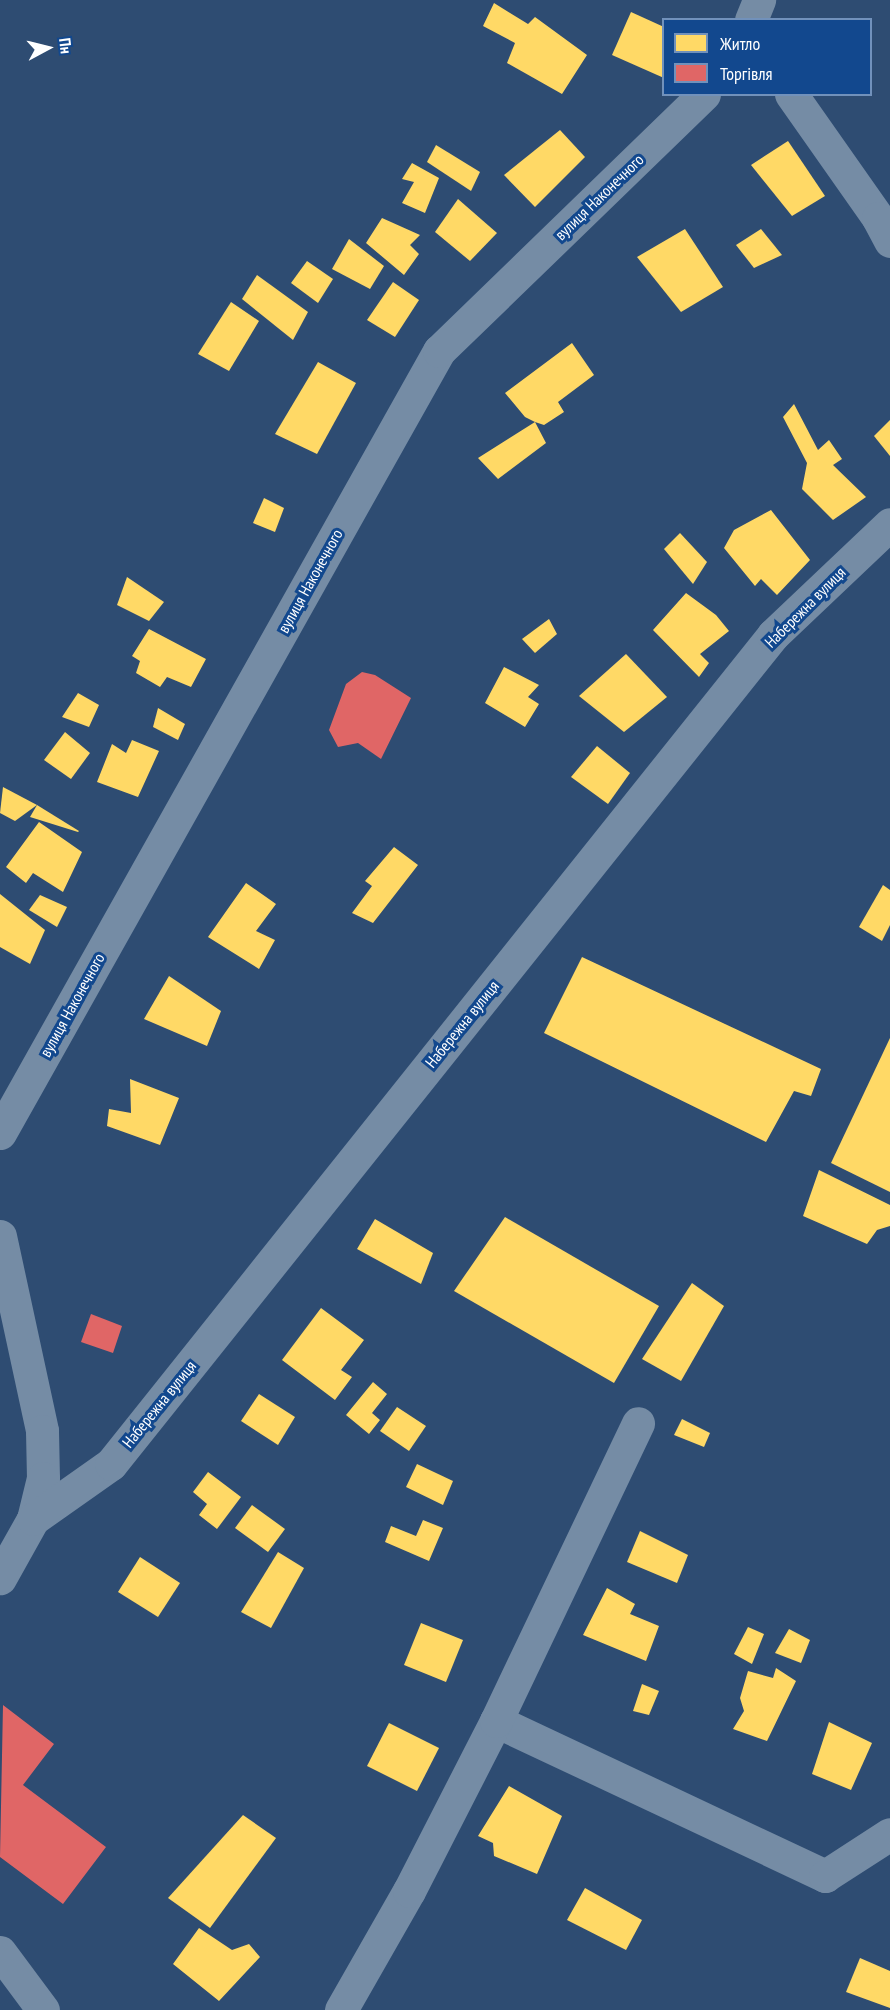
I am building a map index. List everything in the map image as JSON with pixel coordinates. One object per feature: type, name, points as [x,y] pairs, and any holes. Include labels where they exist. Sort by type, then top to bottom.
[{"type":"street","points":[[752,18],[759,0]]},
{"type":"street","name":"вулиця Наконечного","points":[[0,1133],[439,351],[702,96]]},
{"type":"street","points":[[792,96],[878,218],[890,241]]},
{"type":"street","name":"Набережна вулиця","points":[[33,1519],[111,1464],[773,635],[890,524]]},
{"type":"street","points":[[0,1236],[42,1431],[43,1478],[33,1519],[0,1578]]},
{"type":"street","points":[[341,2010],[409,1892],[496,1722],[638,1423]]},
{"type":"street","points":[[496,1722],[825,1876],[890,1834]]},
{"type":"street","points":[[0,1952],[43,2010]]},
{"type":"building: Житло","points":[[494,3],[528,24],[535,17],[587,55],[562,94],[507,63],[515,43],[483,26]]},
{"type":"building: Житло","points":[[631,12],[662,26],[662,77],[612,55]]},
{"type":"building: Житло","points":[[560,130],[585,157],[535,207],[504,175]]},
{"type":"building: Житло","points":[[788,141],[825,196],[792,216],[751,165]]},
{"type":"building: Житло","points":[[436,145],[480,172],[471,191],[427,162]]},
{"type":"building: Житло","points":[[412,163],[439,178],[425,213],[402,203],[414,182],[402,179]]},
{"type":"building: Житло","points":[[458,199],[497,233],[470,261],[435,232]]},
{"type":"building: Житло","points":[[382,218],[420,235],[410,245],[419,254],[404,275],[366,243]]},
{"type":"building: Житло","points":[[685,229],[723,287],[681,312],[637,257]]},
{"type":"building: Житло","points":[[761,229],[782,255],[754,268],[736,245]]},
{"type":"building: Житло","points":[[349,239],[384,266],[370,289],[332,269]]},
{"type":"building: Житло","points":[[307,261],[333,279],[318,303],[291,283]]},
{"type":"building: Житло","points":[[257,275],[308,312],[293,340],[242,299]]},
{"type":"building: Житло","points":[[393,282],[419,300],[395,337],[367,320]]},
{"type":"building: Житло","points":[[231,302],[259,321],[229,371],[198,354]]},
{"type":"building: Житло","points":[[572,343],[594,375],[558,402],[564,412],[544,425],[525,417],[505,393]]},
{"type":"building: Житло","points":[[318,362],[356,383],[317,454],[275,434]]},
{"type":"building: Житло","points":[[794,404],[818,450],[829,440],[842,459],[833,465],[866,497],[833,520],[802,489],[807,463],[783,417]]},
{"type":"building: Житло","points":[[890,420],[890,456],[874,436]]},
{"type":"building: Житло","points":[[535,422],[546,443],[498,479],[478,458]]},
{"type":"building: Житло","points":[[264,498],[284,508],[275,532],[253,523]]},
{"type":"building: Житло","points":[[771,510],[810,560],[777,595],[761,579],[755,586],[724,548],[734,530]]},
{"type":"building: Житло","points":[[680,533],[707,562],[693,584],[664,549]]},
{"type":"building: Житло","points":[[127,577],[164,602],[149,621],[117,605]]},
{"type":"building: Житло","points":[[686,593],[716,615],[729,631],[700,654],[709,663],[699,677],[653,630]]},
{"type":"building: Житло","points":[[549,619],[557,634],[535,653],[522,639]]},
{"type":"building: Житло","points":[[149,629],[206,659],[191,687],[167,677],[160,687],[136,673],[140,661],[132,656]]},
{"type":"building: Житло","points":[[626,654],[667,697],[624,732],[579,696]]},
{"type":"building: Житло","points":[[504,667],[539,685],[528,697],[539,704],[525,727],[485,703]]},
{"type":"building: Житло","points":[[78,693],[99,705],[89,727],[62,717]]},
{"type":"building: Житло","points":[[158,708],[185,724],[178,740],[153,727]]},
{"type":"building: Житло","points":[[65,732],[90,753],[71,779],[44,760]]},
{"type":"building: Житло","points":[[132,740],[159,751],[138,797],[97,782],[112,744],[126,753]]},
{"type":"building: Житло","points":[[597,746],[630,773],[608,804],[571,777]]},
{"type":"building: Житло","points":[[3,787],[37,805],[15,821],[0,813]]},
{"type":"building: Житло","points":[[37,805],[79,831],[30,817]]},
{"type":"building: Житло","points":[[39,822],[82,852],[63,892],[33,873],[26,883],[6,867]]},
{"type":"building: Житло","points":[[394,847],[418,865],[373,923],[352,913],[372,886],[365,881]]},
{"type":"building: Житло","points":[[246,883],[276,904],[256,931],[275,940],[259,969],[208,937]]},
{"type":"building: Житло","points":[[883,885],[890,890],[890,925],[882,941],[859,927]]},
{"type":"building: Житло","points":[[0,894],[45,930],[30,964],[0,947]]},
{"type":"building: Житло","points":[[40,895],[67,907],[57,927],[29,910]]},
{"type":"building: Житло","points":[[582,957],[821,1069],[811,1096],[794,1091],[766,1142],[544,1033]]},
{"type":"building: Житло","points":[[169,976],[221,1011],[207,1046],[144,1019]]},
{"type":"building: Житло","points":[[890,1038],[890,1192],[831,1163]]},
{"type":"building: Житло","points":[[130,1079],[179,1098],[160,1145],[107,1126],[109,1109],[131,1113]]},
{"type":"building: Житло","points":[[819,1170],[890,1205],[890,1226],[877,1230],[867,1244],[803,1216]]},
{"type":"building: Житло","points":[[505,1217],[659,1306],[614,1383],[454,1291]]},
{"type":"building: Житло","points":[[375,1219],[433,1253],[421,1284],[357,1249]]},
{"type":"building: Житло","points":[[692,1283],[724,1306],[681,1381],[642,1359]]},
{"type":"building: Житло","points":[[321,1308],[364,1340],[341,1370],[352,1377],[335,1400],[282,1360]]},
{"type":"building: Житло","points":[[373,1382],[387,1394],[372,1413],[380,1420],[369,1434],[346,1415]]},
{"type":"building: Житло","points":[[259,1394],[295,1417],[278,1445],[241,1421]]},
{"type":"building: Житло","points":[[397,1407],[426,1426],[409,1451],[380,1431]]},
{"type":"building: Житло","points":[[682,1419],[710,1433],[704,1447],[674,1435]]},
{"type":"building: Житло","points":[[417,1464],[453,1481],[443,1505],[406,1487]]},
{"type":"building: Житло","points":[[208,1472],[241,1497],[217,1529],[199,1515],[207,1504],[193,1492]]},
{"type":"building: Житло","points":[[252,1505],[285,1529],[268,1552],[235,1528]]},
{"type":"building: Житло","points":[[423,1520],[443,1528],[429,1561],[385,1542],[391,1526],[416,1536]]},
{"type":"building: Житло","points":[[640,1531],[688,1555],[677,1583],[627,1562]]},
{"type":"building: Житло","points":[[278,1552],[304,1568],[271,1628],[241,1612]]},
{"type":"building: Житло","points":[[140,1557],[180,1583],[158,1617],[118,1592]]},
{"type":"building: Житло","points":[[607,1588],[635,1604],[630,1614],[659,1626],[646,1661],[583,1635]]},
{"type":"building: Житло","points":[[421,1623],[463,1640],[446,1682],[404,1665]]},
{"type":"building: Житло","points":[[748,1627],[764,1634],[752,1664],[734,1654]]},
{"type":"building: Житло","points":[[789,1629],[810,1640],[801,1663],[775,1653]]},
{"type":"building: Житло","points":[[776,1668],[796,1681],[767,1741],[733,1729],[744,1711],[740,1698],[748,1671],[773,1678]]},
{"type":"building: Житло","points":[[642,1684],[659,1691],[649,1715],[633,1711]]},
{"type":"building: Житло","points":[[829,1722],[872,1743],[851,1790],[812,1774]]},
{"type":"building: Житло","points":[[389,1723],[439,1748],[417,1791],[367,1766]]},
{"type":"building: Житло","points":[[509,1786],[562,1816],[537,1874],[494,1856],[493,1843],[478,1836]]},
{"type":"building: Житло","points":[[243,1815],[276,1838],[210,1928],[168,1898]]},
{"type":"building: Житло","points":[[585,1888],[642,1920],[626,1950],[567,1920]]},
{"type":"building: Житло","points":[[199,1928],[232,1950],[249,1944],[260,1957],[219,2001],[173,1964]]},
{"type":"building: Житло","points":[[860,1958],[890,1971],[890,2008],[846,1992]]},
{"type":"building: Торгівля","points":[[362,672],[375,675],[411,698],[381,759],[358,743],[338,747],[329,730],[346,684]]},
{"type":"building: Торгівля","points":[[91,1314],[122,1326],[113,1353],[81,1342]]},
{"type":"building: Торгівля","points":[[3,1705],[54,1744],[23,1785],[106,1847],[63,1904],[0,1857]]}]
